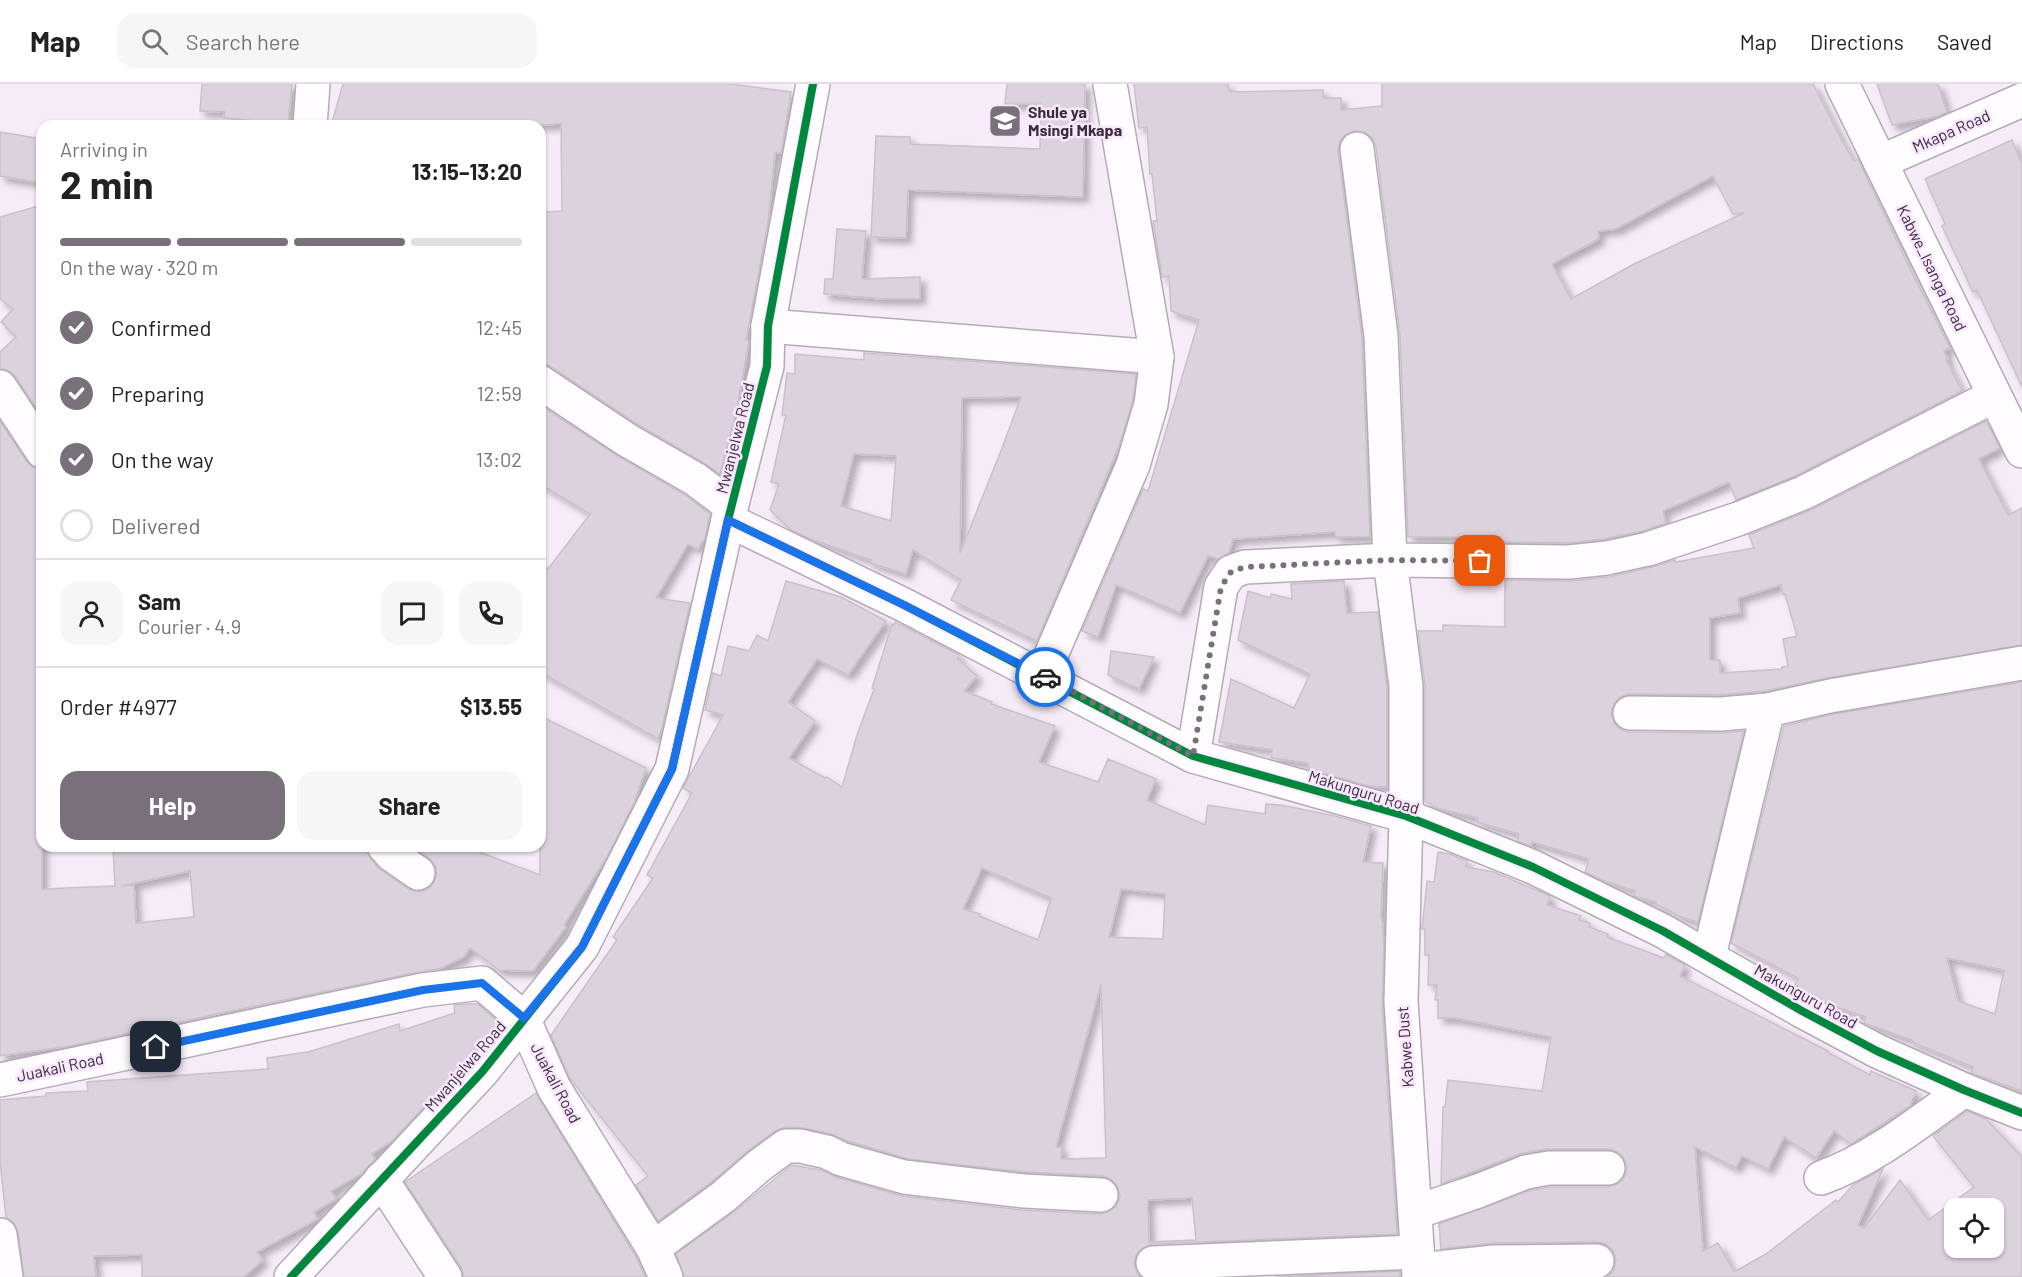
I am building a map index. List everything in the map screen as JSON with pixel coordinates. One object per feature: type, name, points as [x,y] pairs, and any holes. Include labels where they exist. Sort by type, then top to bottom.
[{"type":"street","points":[[310,120],[313,84]]},
{"type":"street","name":"Mwanjelwa Road","points":[[291,1277],[482,1072],[582,947],[672,769],[730,513],[767,366],[768,326],[813,84]]},
{"type":"street","points":[[1042,676],[1133,465],[1151,404],[1157,357],[1110,84]]},
{"type":"street","name":"Kabwe_Isanga Road","points":[[1842,84],[2022,451]]},
{"type":"street","name":"Mkapa Road","points":[[1880,162],[2022,100]]},
{"type":"street","name":"Kabwe Dust","points":[[1356,149],[1381,336],[1390,560],[1406,686],[1406,816],[1401,1001],[1418,1266]]},
{"type":"street","points":[[768,326],[1157,357]]},
{"type":"street","name":"Makunguru Road","points":[[546,386],[627,440],[695,479],[730,513],[1193,756],[1406,816],[1533,867],[1663,931],[1849,1036],[1964,1090],[2022,1113]]},
{"type":"street","points":[[0,387],[36,442]]},
{"type":"street","points":[[1193,756],[1221,587],[1231,572],[1245,567],[1390,560],[1569,562],[1607,558],[1648,549],[1738,519],[1803,494],[1994,396]]},
{"type":"street","points":[[1630,713],[1721,714],[1768,710],[1830,696],[2022,663]]},
{"type":"street","points":[[1709,956],[1768,710]]},
{"type":"street","points":[[389,852],[418,873]]},
{"type":"street","name":"Juakali Road","points":[[0,1080],[423,990],[482,983],[524,1018],[554,1088],[652,1248],[666,1277]]},
{"type":"street","points":[[1821,1178],[1845,1170],[1902,1134],[1964,1090]]},
{"type":"street","points":[[652,1248],[723,1197],[786,1146],[800,1146],[827,1152],[841,1159],[904,1177],[1024,1191],[1101,1195]]},
{"type":"street","points":[[1416,1212],[1526,1172],[1550,1168],[1608,1168]]},
{"type":"street","points":[[381,1179],[445,1277]]},
{"type":"street","points":[[0,1235],[6,1277]]},
{"type":"street","points":[[1153,1263],[1418,1266],[1494,1262],[1597,1261]]},
{"type":"building","points":[[202,84],[292,84],[288,120],[224,118],[225,112],[200,111]]},
{"type":"building","points":[[343,84],[731,84],[791,92],[781,153],[775,153],[768,223],[746,340],[749,341],[737,408],[720,474],[546,365],[546,212],[562,211],[561,124],[546,125],[546,120],[333,120]]},
{"type":"building","points":[[1007,84],[1085,84],[1083,197],[908,190],[906,238],[871,237],[876,136],[910,137],[910,144],[1040,149],[1041,104],[1005,104]]},
{"type":"building","points":[[1134,84],[1228,84],[1229,92],[1323,90],[1323,98],[1341,98],[1341,110],[1382,106],[1382,84],[1813,84],[1854,161],[1858,159],[1950,348],[1944,351],[1948,359],[1946,360],[1962,391],[1795,476],[1736,500],[1729,482],[1663,511],[1666,523],[1643,531],[1568,543],[1501,542],[1500,537],[1408,537],[1400,335],[1376,147],[1372,138],[1365,132],[1354,131],[1345,135],[1340,141],[1338,151],[1362,338],[1370,537],[1335,537],[1335,532],[1233,539],[1229,553],[1219,559],[1208,556],[1180,613],[1116,585],[1098,637],[1082,631],[1143,489],[1148,491],[1199,320],[1171,311],[1169,276],[1162,277],[1153,221],[1157,221],[1152,174],[1150,174],[1147,127],[1139,128]],"holes":[[[1713,176],[1733,214],[1744,213],[1634,264],[1571,299],[1552,264],[1599,239],[1598,231],[1616,229]]]},
{"type":"building","points":[[1877,84],[1938,84],[1947,112],[1939,116],[1892,125]]},
{"type":"building","points":[[0,132],[36,138],[36,182],[0,176]]},
{"type":"building","points":[[2012,140],[2022,164],[2022,387],[1977,290],[1973,292],[1942,226],[1945,224],[1925,179]]},
{"type":"building","points":[[36,207],[36,408],[16,377],[0,368],[0,352],[16,337],[1,322],[13,309],[0,299],[0,217]]},
{"type":"building","points":[[837,229],[866,231],[862,279],[920,277],[920,299],[883,299],[824,294],[825,279],[833,279]]},
{"type":"building","points":[[864,353],[1136,374],[1133,400],[1119,446],[1037,641],[951,600],[961,580],[913,550],[906,574],[870,563],[871,560],[791,530],[770,510],[779,484],[771,482],[786,415],[782,415],[787,373],[795,374],[795,354],[864,360]],"holes":[[[1021,397],[1002,448],[960,553],[962,398]],[[854,454],[896,456],[891,521],[841,506]]]},
{"type":"building","points":[[546,409],[618,456],[685,495],[710,514],[705,538],[698,549],[688,544],[656,598],[690,603],[658,739],[546,675],[546,568],[548,569],[590,514],[546,488]]},
{"type":"building","points":[[0,421],[27,462],[36,468],[36,852],[42,852],[42,889],[115,886],[113,852],[368,852],[378,868],[407,888],[417,892],[427,890],[433,884],[437,874],[435,864],[420,852],[479,852],[540,875],[540,852],[546,852],[546,719],[646,768],[634,803],[608,855],[564,925],[566,927],[533,971],[499,970],[470,948],[464,957],[439,969],[70,1046],[0,1056]],"holes":[[[190,871],[194,917],[136,923],[134,885],[122,886]]]},
{"type":"building","points":[[1986,421],[2000,448],[1979,459],[2008,515],[2022,508],[2022,645],[1827,678],[1765,691],[1720,695],[1630,694],[1620,697],[1611,713],[1614,723],[1620,729],[1629,732],[1744,731],[1698,922],[1681,917],[1656,902],[1634,896],[1635,891],[1585,872],[1589,859],[1532,842],[1531,846],[1517,841],[1519,834],[1477,822],[1478,818],[1440,809],[1425,802],[1425,686],[1418,631],[1443,631],[1443,625],[1505,627],[1505,580],[1569,581],[1609,577],[1675,560],[1676,562],[1754,548],[1749,535],[1811,510]],"holes":[[[1781,585],[1783,594],[1785,594],[1797,636],[1783,639],[1788,666],[1782,669],[1720,673],[1720,660],[1710,660],[1710,618],[1740,613],[1738,598]]]},
{"type":"building","points":[[786,581],[841,597],[886,621],[848,675],[817,659],[788,702],[815,721],[789,758],[842,787],[857,735],[874,689],[872,688],[892,624],[894,625],[895,622],[959,655],[958,659],[977,676],[964,691],[992,702],[991,704],[1055,726],[1039,762],[1098,782],[1108,759],[1156,779],[1147,800],[1205,825],[1208,805],[1265,814],[1266,804],[1335,816],[1371,826],[1363,862],[1383,863],[1382,1002],[1397,1234],[1152,1244],[1143,1248],[1136,1255],[1134,1264],[1141,1277],[684,1277],[676,1254],[734,1212],[792,1165],[821,1170],[836,1177],[902,1196],[1022,1210],[1101,1214],[1116,1206],[1120,1197],[1117,1186],[1112,1180],[1103,1176],[1026,1172],[908,1159],[831,1134],[786,1127],[775,1131],[749,1150],[711,1182],[658,1221],[636,1185],[648,1176],[569,1077],[551,1035],[617,940],[613,937],[653,878],[647,875],[692,793],[683,788],[723,715],[705,710],[713,673],[721,676],[728,646],[749,651],[757,635],[768,641]],"holes":[[[982,868],[1051,898],[1038,940],[979,916],[980,914],[963,909]],[[1121,889],[1165,894],[1163,939],[1109,937]],[[1101,984],[1106,1158],[1061,1159],[1062,1147],[1056,1147]],[[1192,1198],[1196,1240],[1149,1242],[1148,1200]]]},
{"type":"building","points":[[1344,581],[1347,613],[1378,612],[1387,687],[1387,787],[1368,786],[1308,769],[1308,763],[1271,758],[1272,750],[1219,742],[1231,679],[1294,708],[1310,674],[1238,640],[1248,591],[1270,598],[1271,594],[1292,599],[1291,584]]},
{"type":"building","points":[[1111,651],[1154,657],[1139,689],[1108,675]]},
{"type":"building","points":[[2022,682],[2022,1091],[1971,1073],[1973,1067],[1912,1042],[1912,1040],[1864,1023],[1866,1017],[1833,1006],[1811,995],[1795,985],[1798,978],[1731,943],[1784,726],[1834,714]],"holes":[[[1947,958],[2004,970],[1995,1014],[1958,1001]]]},
{"type":"building","points":[[1438,852],[1467,861],[1466,867],[1494,872],[1550,896],[1547,905],[1581,916],[1579,920],[1590,923],[1589,927],[1608,934],[1607,937],[1664,958],[1666,954],[1685,965],[1680,976],[1828,1051],[1870,1075],[1871,1071],[1916,1091],[1910,1106],[1851,1144],[1834,1131],[1816,1158],[1784,1137],[1768,1169],[1742,1156],[1736,1168],[1695,1147],[1703,1251],[1718,1243],[1734,1272],[1766,1254],[1836,1200],[1838,1202],[1853,1185],[1883,1169],[1858,1225],[1864,1228],[1900,1180],[1928,1220],[1944,1209],[1944,1258],[2004,1258],[2004,1198],[1959,1198],[1974,1187],[1933,1136],[1967,1111],[1986,1119],[2022,1157],[2022,1277],[1607,1277],[1614,1270],[1616,1260],[1613,1251],[1606,1244],[1597,1242],[1494,1243],[1441,1249],[1439,1224],[1531,1190],[1551,1187],[1608,1187],[1624,1178],[1627,1167],[1618,1152],[1609,1149],[1546,1149],[1519,1154],[1441,1184],[1443,1107],[1445,1107],[1448,1080],[1542,1091],[1551,1037],[1455,1018],[1438,1018],[1438,1000],[1435,1000],[1437,985],[1428,985],[1429,955],[1425,955],[1425,929],[1422,929],[1427,881],[1434,882]]},
{"type":"building","points":[[478,1004],[498,1022],[468,1060],[393,1140],[372,1154],[375,1159],[361,1174],[331,1191],[336,1199],[314,1212],[318,1219],[257,1252],[263,1260],[244,1277],[142,1277],[142,1255],[94,1256],[96,1277],[24,1277],[18,1232],[14,1223],[6,1217],[0,1162],[0,1100],[46,1096],[46,1093],[88,1091],[87,1082],[268,1069],[267,1058],[308,1052],[399,1024],[400,1031],[455,1013],[454,1005]]},
{"type":"building","points":[[536,1093],[636,1257],[645,1277],[464,1277],[461,1267],[405,1182]]},
{"type":"building","points":[[1400,1271],[1400,1277],[1275,1277]]},
{"type":"cycle path","points":[[291,1277],[482,1072],[582,947],[672,769],[728,520],[767,366],[768,326],[813,84]]},
{"type":"cycle path","points":[[728,520],[904,605],[1193,756],[1406,816],[1533,867],[1663,931],[1877,1051],[2022,1113]]},
{"type":"way so far","points":[[1045,677],[1193,756],[1221,587],[1231,572],[1245,567],[1390,560],[1480,561]]},
{"type":"place","name":"Shule ya Msingi Mkapa","points":[[1005,121]]},
{"type":"route","points":[[156,1047],[423,990],[482,983],[524,1018],[582,947],[672,769],[728,520],[904,605],[1045,677]]}]
